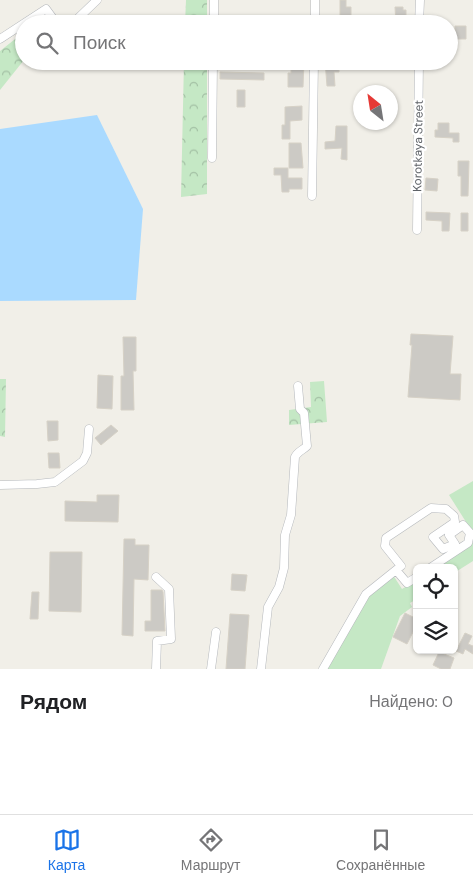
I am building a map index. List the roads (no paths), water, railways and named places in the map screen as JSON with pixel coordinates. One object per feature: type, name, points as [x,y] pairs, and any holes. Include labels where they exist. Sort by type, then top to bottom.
[{"type":"street","points":[[81,15],[97,0]]},
{"type":"street","points":[[214,0],[214,15]]},
{"type":"street","points":[[314,15],[315,0]]},
{"type":"street","points":[[419,15],[420,0]]},
{"type":"street","points":[[37,15],[46,9],[50,15]]},
{"type":"street","points":[[0,39],[15,29]]},
{"type":"street","points":[[212,158],[213,70]]},
{"type":"street","points":[[312,196],[314,70]]},
{"type":"street","name":"Korotkaya Street","points":[[417,230],[419,70]]},
{"type":"street","points":[[261,669],[268,607],[279,587],[284,568],[285,535],[291,515],[294,457],[307,446],[304,412],[300,409],[298,386]]},
{"type":"street","points":[[0,484],[55,482],[83,461],[87,453],[89,429]]},
{"type":"street","points":[[322,669],[366,594],[401,566],[385,546],[386,538],[431,508],[446,509],[454,516],[455,522],[433,537],[443,549],[455,544],[449,535],[463,525],[470,533],[468,543],[436,564]]},
{"type":"street","points":[[396,570],[407,583],[413,579]]},
{"type":"street","points":[[156,577],[169,589],[171,639],[157,641],[156,669]]},
{"type":"street","points":[[211,669],[216,632]]},
{"type":"water","points":[[97,115],[143,209],[136,300],[0,301],[0,129]]}]
